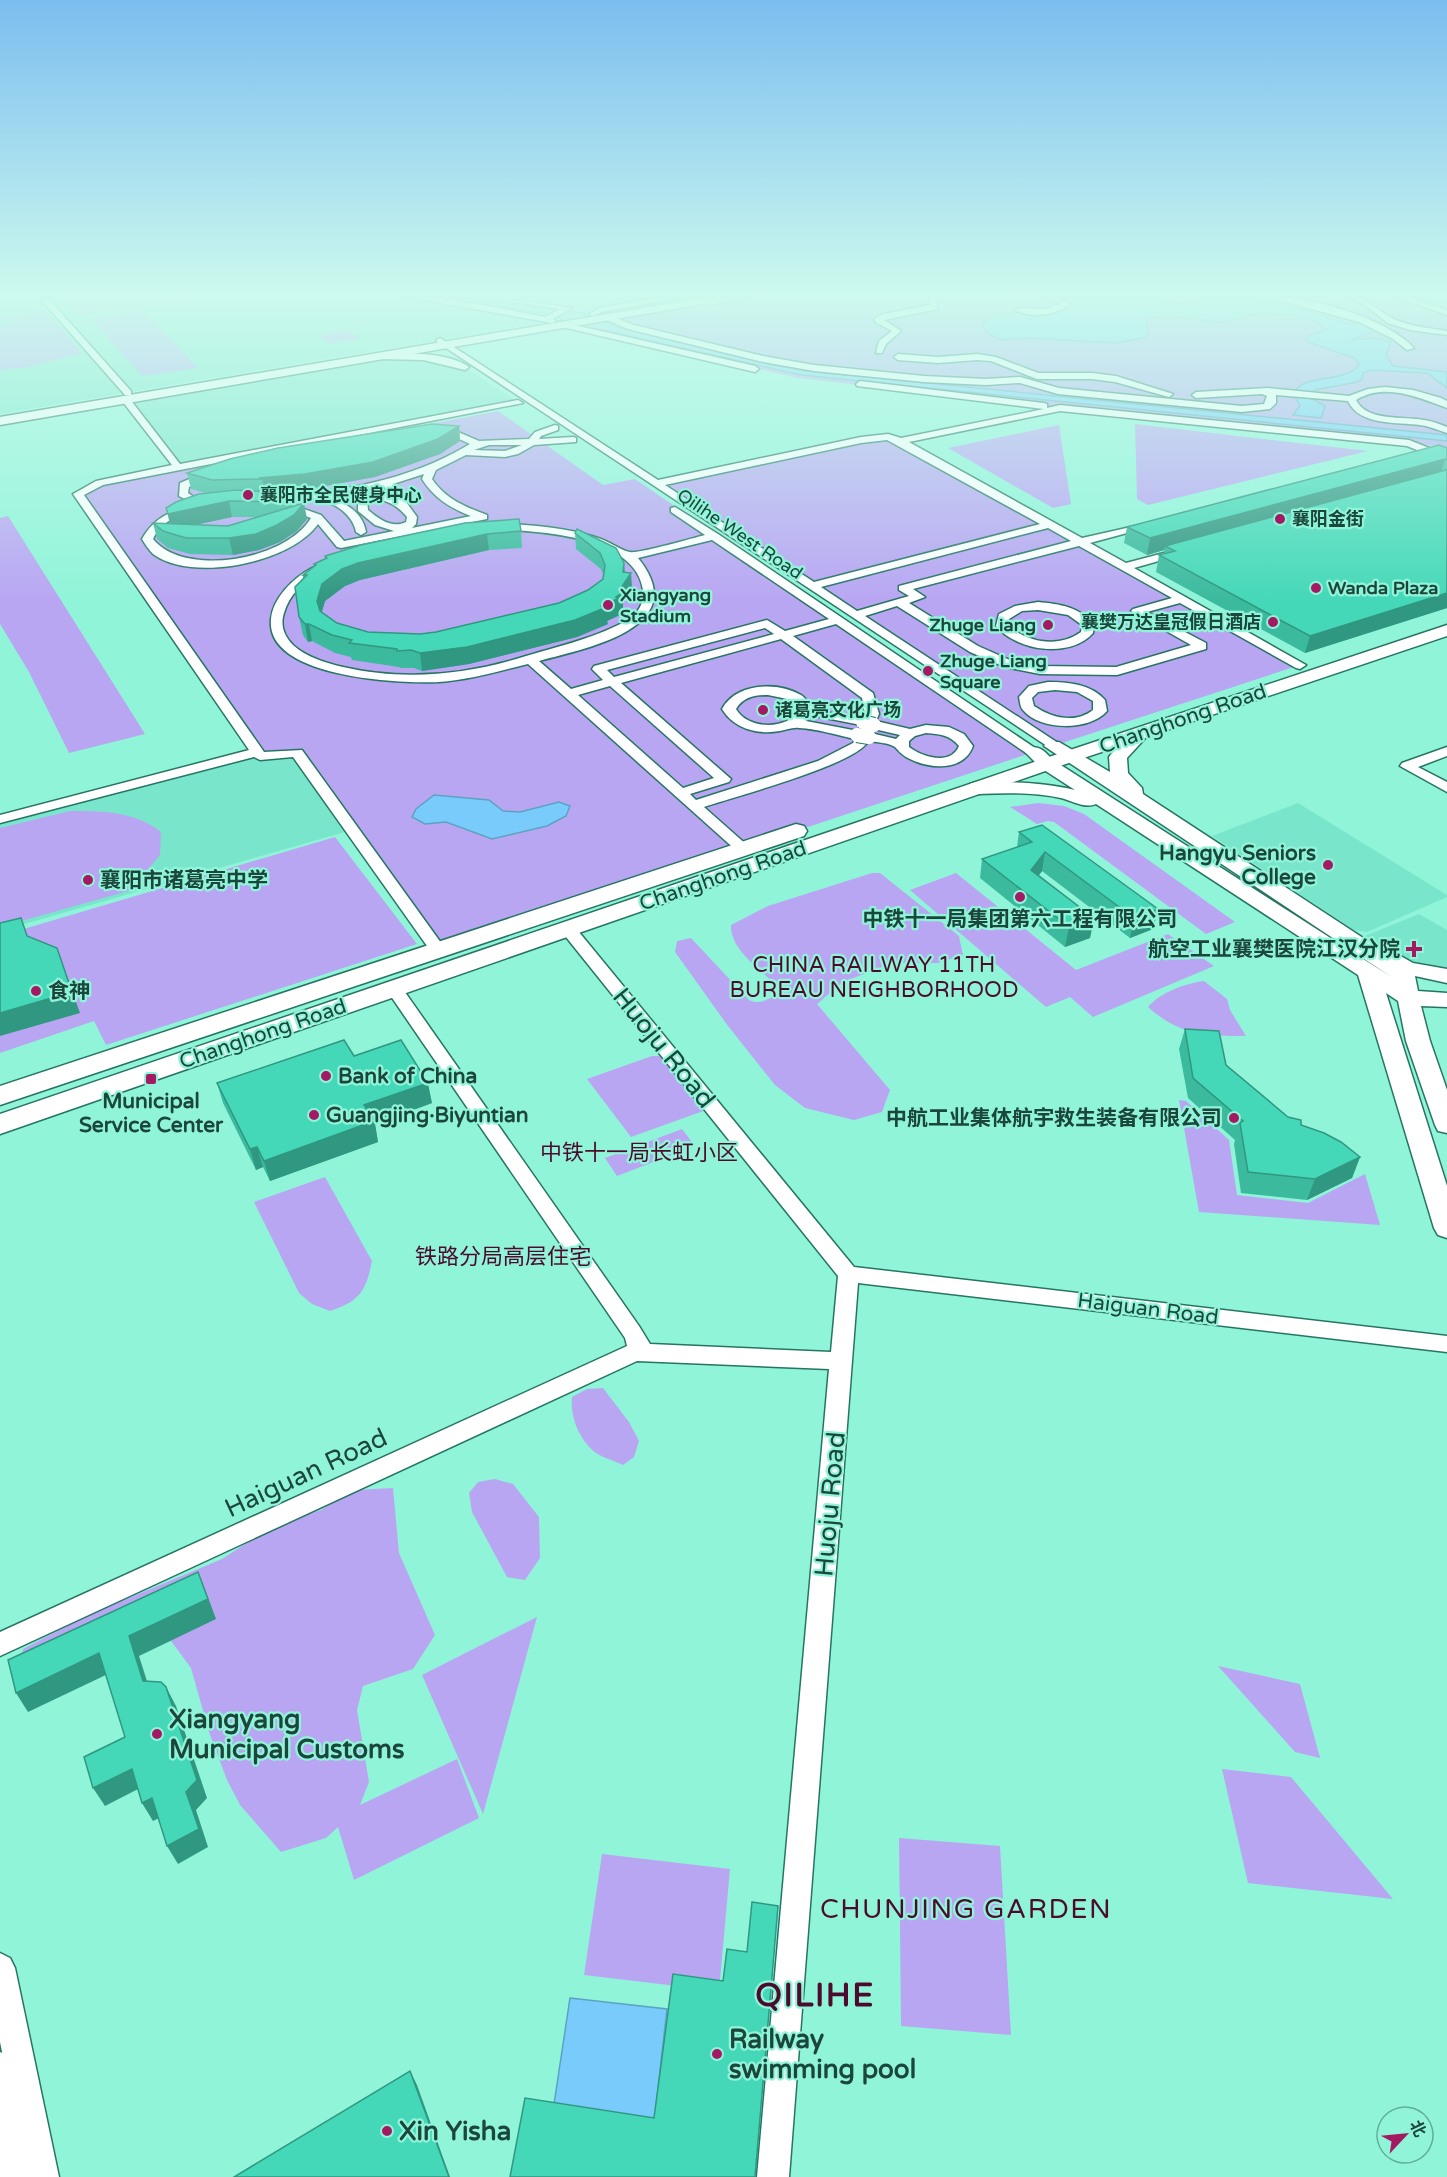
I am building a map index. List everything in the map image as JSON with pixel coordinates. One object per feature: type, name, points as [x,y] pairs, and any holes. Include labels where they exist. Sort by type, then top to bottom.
[{"type":"highway","name":"Changhong Road","points":[[3,1095],[743,849],[1052,755],[1300,665],[1447,617]]},
{"type":"highway","name":"Changhong Road","points":[[5,1123],[976,788],[1052,755],[1141,733],[1447,630]]},
{"type":"main road","points":[[0,414],[116,398]]},
{"type":"main road","points":[[0,421],[119,398]]},
{"type":"main road","points":[[1141,733],[1118,757],[1119,774],[1150,806]]},
{"type":"main road","points":[[1052,755],[1150,806],[1403,974],[1418,1041],[1447,1125]]},
{"type":"main road","points":[[1052,755],[1125,815],[1409,998],[1447,1000]]},
{"type":"main road","points":[[976,788],[1028,786],[1071,794],[1125,815]]},
{"type":"main road","points":[[1342,933],[1407,968],[1447,976]]},
{"type":"main road","points":[[1320,941],[1358,977],[1378,1005]]},
{"type":"main road","points":[[1368,972],[1447,976]]},
{"type":"main road","points":[[1368,972],[1447,1228]]},
{"type":"main road","points":[[1418,1041],[1428,1016],[1447,1008]]},
{"type":"main road","points":[[0,2073],[20,2177]]},
{"type":"street","points":[[128,398],[178,467]]},
{"type":"street","name":"Qilihe West Road","points":[[510,398],[838,620],[1052,755]]},
{"type":"street","name":"Qilihe West Road","points":[[528,398],[856,615],[1052,755]]},
{"type":"street","points":[[976,398],[1447,447]]},
{"type":"street","points":[[1015,402],[1018,398]]},
{"type":"street","points":[[1125,398],[1242,409],[1267,407],[1272,398]]},
{"type":"street","points":[[1335,398],[1352,399],[1352,405],[1359,410],[1397,423],[1444,418]]},
{"type":"street","points":[[1430,398],[1447,405]]},
{"type":"street","points":[[438,950],[297,753],[260,756],[78,495],[100,483],[518,403]]},
{"type":"street","points":[[900,441],[1060,408]]},
{"type":"street","points":[[1421,422],[1447,430]]},
{"type":"street","points":[[1397,423],[1398,441]]},
{"type":"street","points":[[465,452],[495,456],[515,453],[532,444],[538,434],[555,428]]},
{"type":"street","points":[[431,434],[468,437],[477,444]]},
{"type":"street","points":[[658,483],[888,437],[900,441],[1300,665]]},
{"type":"street","points":[[317,495],[334,501],[357,502],[402,478],[431,469],[477,444],[508,442],[532,444],[573,440]]},
{"type":"street","points":[[1409,443],[1447,459]]},
{"type":"street","points":[[282,459],[351,446]]},
{"type":"street","points":[[1404,457],[1427,451]]},
{"type":"street","points":[[381,488],[391,511],[417,515],[446,524],[483,517],[461,508],[434,491],[427,479],[431,469]]},
{"type":"street","points":[[224,470],[184,485],[183,494],[192,500],[223,501],[183,510],[164,519],[151,529],[147,539],[151,549],[165,556],[185,561],[211,563],[239,561],[287,547],[302,537],[317,517]]},
{"type":"street","points":[[402,478],[402,489],[417,515]]},
{"type":"street","points":[[381,488],[392,494],[417,515]]},
{"type":"street","points":[[381,488],[417,515]]},
{"type":"street","points":[[351,558],[317,517],[300,508],[252,501],[330,493],[357,502],[389,532]]},
{"type":"street","points":[[357,502],[369,536]]},
{"type":"street","points":[[357,502],[362,528],[369,536]]},
{"type":"street","points":[[341,545],[389,532],[417,515]]},
{"type":"street","points":[[856,615],[919,597],[903,588],[1161,521]]},
{"type":"street","points":[[813,586],[1049,525]]},
{"type":"street","points":[[509,527],[538,528],[569,533],[616,549],[627,557],[640,566],[647,578],[648,601],[644,614],[626,627],[604,638],[530,659],[442,678],[392,678],[356,674],[326,666],[297,654],[280,639],[276,628],[277,613],[286,597],[297,583],[315,571],[351,558],[476,531],[509,527]]},
{"type":"street","points":[[627,557],[714,536]]},
{"type":"street","points":[[1124,567],[1192,548]]},
{"type":"street","points":[[899,602],[952,637],[1009,664],[1034,669],[1073,672],[1117,671],[1202,646],[1137,611],[1181,598]]},
{"type":"street","points":[[1038,606],[1070,612],[1088,625],[1087,633],[1077,640],[1065,643],[1027,641],[1007,632],[1001,621],[1009,612],[1038,606]]},
{"type":"street","points":[[569,693],[838,620]]},
{"type":"street","points":[[680,793],[724,779],[598,669],[767,624],[868,696],[872,714],[860,745],[823,764],[694,805]]},
{"type":"street","points":[[1027,641],[1040,687]]},
{"type":"street","points":[[1065,643],[1077,688]]},
{"type":"street","points":[[530,659],[743,849]]},
{"type":"street","points":[[1058,685],[1077,688],[1099,700],[1100,711],[1090,718],[1063,722],[1039,716],[1028,708],[1025,698],[1029,692],[1040,687],[1058,685]]},
{"type":"street","points":[[807,710],[795,723],[778,728],[758,727],[740,722],[730,713],[729,709],[735,699],[741,696],[768,691],[795,696],[807,710],[866,730]]},
{"type":"street","points":[[795,723],[866,730],[905,738]]},
{"type":"street","points":[[1447,751],[1407,766],[1447,788]]},
{"type":"street","points":[[0,819],[258,752]]},
{"type":"street","name":"Huoju Road","points":[[568,929],[848,1274],[773,2177]]},
{"type":"street","points":[[394,989],[632,1332],[639,1344],[635,1352]]},
{"type":"street","name":"Haiguan Road","points":[[848,1274],[1447,1344]]},
{"type":"street","name":"Haiguan Road","points":[[0,1644],[635,1352],[842,1361]]},
{"type":"street","points":[[0,1968],[42,2177]]},
{"type":"shaded area","points":[[0,398],[97,398],[0,414]]},
{"type":"shaded area","points":[[140,398],[510,398],[518,403],[178,467],[126,400]]},
{"type":"shaded area","points":[[969,398],[1447,398],[1447,447]]},
{"type":"shaded area","points":[[1022,398],[1073,398],[1447,435],[1447,441]]},
{"type":"shaded area","points":[[1295,398],[1310,398],[1325,406],[1321,418],[1293,415],[1300,406]]},
{"type":"shaded area","points":[[498,411],[603,485],[635,479],[1034,752],[438,950],[297,753],[260,756],[78,494],[138,473],[200,468]]},
{"type":"shaded area","points":[[1135,424],[1368,451],[1148,505],[1137,499]]},
{"type":"shaded area","points":[[1059,425],[1071,504],[1053,508],[948,448]]},
{"type":"shaded area","points":[[888,437],[1300,665],[1053,746],[658,483]]},
{"type":"shaded area","points":[[8,516],[145,734],[69,753],[29,672],[0,624],[0,518]]},
{"type":"shaded area","name":"襄阳市诸葛亮中学","points":[[258,752],[297,753],[352,830],[0,931],[0,819]]},
{"type":"shaded area","points":[[434,795],[489,800],[503,811],[520,812],[559,802],[570,806],[566,816],[547,826],[492,839],[446,822],[425,824],[412,817],[416,809]]},
{"type":"shaded area","points":[[1038,803],[1064,806],[1084,814],[1235,922],[1206,934],[1054,822],[1037,824],[1010,807]]},
{"type":"shaded area","name":"Hangyu Seniors College","points":[[1298,803],[1447,897],[1367,932],[1354,930],[1212,836]]},
{"type":"shaded area","points":[[70,811],[106,812],[129,816],[161,832],[160,855],[149,868],[157,883],[0,927],[0,828]]},
{"type":"shaded area","points":[[335,837],[417,944],[106,1045],[94,1021],[0,1053],[0,936]]},
{"type":"shaded area","points":[[872,873],[880,873],[959,936],[963,955],[938,963],[893,963],[843,982],[817,1004],[890,1090],[882,1112],[854,1120],[805,1108],[775,1085],[728,1026],[675,952],[677,941],[691,938],[749,1000],[760,1002],[767,1000],[777,994],[778,988],[741,952],[732,934],[731,925],[768,906]]},
{"type":"shaded area","points":[[956,873],[1076,970],[1168,934],[1214,966],[1093,1017],[1070,997],[1046,1007],[910,890]]},
{"type":"shaded area","name":"航空工业襄樊医院江汉分院","points":[[1419,914],[1447,930],[1447,969],[1401,959],[1360,938]]},
{"type":"shaded area","points":[[1204,981],[1227,999],[1230,1010],[1246,1036],[1194,1032],[1171,1023],[1148,1007],[1159,997],[1173,990]]},
{"type":"shaded area","points":[[652,1056],[662,1056],[706,1110],[631,1137],[587,1079]]},
{"type":"shaded area","points":[[1179,1100],[1186,1101],[1229,1140],[1237,1195],[1308,1203],[1365,1174],[1380,1225],[1199,1212]]},
{"type":"shaded area","points":[[682,1129],[695,1146],[617,1176],[605,1158]]},
{"type":"shaded area","points":[[325,1177],[372,1261],[360,1294],[348,1303],[330,1311],[312,1304],[299,1293],[254,1202]]},
{"type":"shaded area","points":[[603,1388],[629,1422],[639,1441],[634,1457],[623,1465],[599,1455],[590,1448],[580,1435],[574,1420],[572,1397],[587,1389]]},
{"type":"shaded area","points":[[495,1479],[513,1484],[539,1517],[540,1558],[525,1580],[507,1577],[472,1512],[469,1493],[478,1482]]},
{"type":"shaded area","points":[[393,1488],[399,1553],[435,1635],[413,1669],[363,1686],[357,1710],[369,1782],[360,1805],[457,1759],[479,1818],[354,1880],[338,1827],[326,1838],[281,1852],[240,1805],[227,1780],[209,1732],[191,1668],[163,1630],[19,1670],[23,1649],[86,1616],[222,1559],[273,1526],[321,1510],[355,1490]]},
{"type":"shaded area","points":[[537,1617],[483,1814],[422,1675]]},
{"type":"shaded area","points":[[1218,1666],[1300,1684],[1320,1758],[1295,1752]]},
{"type":"shaded area","points":[[1222,1769],[1291,1777],[1393,1899],[1248,1883]]},
{"type":"shaded area","points":[[899,1838],[1000,1846],[1011,2035],[901,2026]]},
{"type":"shaded area","points":[[602,1854],[730,1869],[719,1991],[584,1975]]},
{"type":"shaded area","points":[[570,1998],[667,2009],[648,2177],[543,2177]]},
{"type":"building","points":[[432,424],[459,426],[438,439],[373,462],[305,474],[259,478],[262,479],[212,480],[187,473],[230,459],[278,448]]},
{"type":"building","points":[[1439,445],[1447,448],[1447,460],[1150,538],[1127,527]]},
{"type":"building","name":"Wanda Plaza","points":[[1447,470],[1447,593],[1310,636],[1159,555],[1175,551],[1165,546]]},
{"type":"building","points":[[236,490],[269,492],[294,502],[229,501],[168,514],[166,508],[199,494]]},
{"type":"building","points":[[304,503],[294,515],[277,525],[256,534],[229,538],[186,538],[163,531],[153,523],[228,526]]},
{"type":"building","points":[[519,519],[521,531],[487,534],[358,563],[342,569],[322,584],[317,601],[320,611],[337,623],[368,632],[420,634],[559,603],[588,590],[603,579],[605,565],[600,553],[575,533],[577,529],[616,548],[624,563],[623,572],[631,573],[619,591],[623,592],[616,597],[619,598],[602,606],[607,607],[575,620],[467,647],[420,653],[349,643],[352,640],[305,624],[299,617],[295,587],[307,575],[303,575],[316,565],[314,564],[327,558],[325,556],[361,545],[465,523]]},
{"type":"building","points":[[1042,825],[1158,909],[1134,918],[1045,852],[1031,870],[1094,918],[1069,927],[982,859],[1032,842],[1019,832]]},
{"type":"building","name":"食神","points":[[21,918],[27,936],[57,948],[72,992],[0,1013],[0,923]]},
{"type":"building","points":[[1185,1029],[1219,1031],[1226,1065],[1288,1117],[1301,1120],[1301,1125],[1341,1142],[1360,1157],[1315,1179],[1248,1172],[1240,1123],[1243,1121],[1193,1078]]},
{"type":"building","name":"Guangjing·Biyuntian","points":[[344,1040],[354,1056],[401,1040],[428,1083],[364,1105],[374,1121],[264,1161],[257,1147],[250,1149],[217,1083]]},
{"type":"building","name":"Xiangyang Municipal Customs","points":[[198,1572],[208,1599],[129,1636],[143,1681],[161,1682],[166,1687],[197,1780],[186,1792],[199,1829],[167,1846],[152,1798],[142,1803],[132,1769],[93,1788],[84,1757],[125,1737],[99,1653],[16,1693],[8,1660]]},
{"type":"building","name":"Railway swimming pool","points":[[752,1902],[778,1906],[755,2177],[510,2177],[525,2098],[654,2118],[673,1974],[723,1981],[727,1949],[747,1952]]},
{"type":"building","name":"Xin Yisha","points":[[410,2071],[449,2177],[234,2177]]},
{"type":"place","name":"襄阳市全民健身中心","points":[[248,495]]},
{"type":"place","name":"襄阳金街","points":[[1280,519]]},
{"type":"place","name":"Wanda Plaza","points":[[1316,588]]},
{"type":"place","name":"Xiangyang Stadium","points":[[608,605]]},
{"type":"place","name":"襄樊万达皇冠假日酒店","points":[[1273,622]]},
{"type":"place","name":"Zhuge Liang","points":[[1048,625]]},
{"type":"place","name":"Zhuge Liang Square","points":[[928,671]]},
{"type":"place","name":"诸葛亮文化广场","points":[[763,710]]},
{"type":"place","name":"Hangyu Seniors College","points":[[1328,865]]},
{"type":"place","name":"襄阳市诸葛亮中学","points":[[88,880]]},
{"type":"place","name":"中铁十一局集团第六工程有限公司","points":[[1020,897]]},
{"type":"place","name":"航空工业襄樊医院江汉分院","points":[[1414,949]]},
{"type":"place","name":"食神","points":[[36,991]]},
{"type":"place","name":"Bank of China","points":[[326,1076]]},
{"type":"place","name":"Municipal Service Center","points":[[151,1079]]},
{"type":"place","name":"Guangjing·Biyuntian","points":[[314,1115]]},
{"type":"place","name":"中航工业集体航宇救生装备有限公司","points":[[1234,1118]]},
{"type":"place","name":"Xiangyang Municipal Customs","points":[[157,1734]]},
{"type":"place","name":"Railway swimming pool","points":[[717,2054]]},
{"type":"place","name":"Xin Yisha","points":[[387,2131]]},
{"type":"district","name":"CHINA RAILWAY 11TH BUREAU NEIGHBORHOOD","points":[[874,978]]},
{"type":"district","name":"中铁十一局长虹小区","points":[[639,1153]]},
{"type":"district","name":"铁路分局高层住宅","points":[[503,1257]]},
{"type":"district","name":"CHUNJING GARDEN","points":[[966,1909]]},
{"type":"district","name":"QILIHE","points":[[815,1995]]}]
